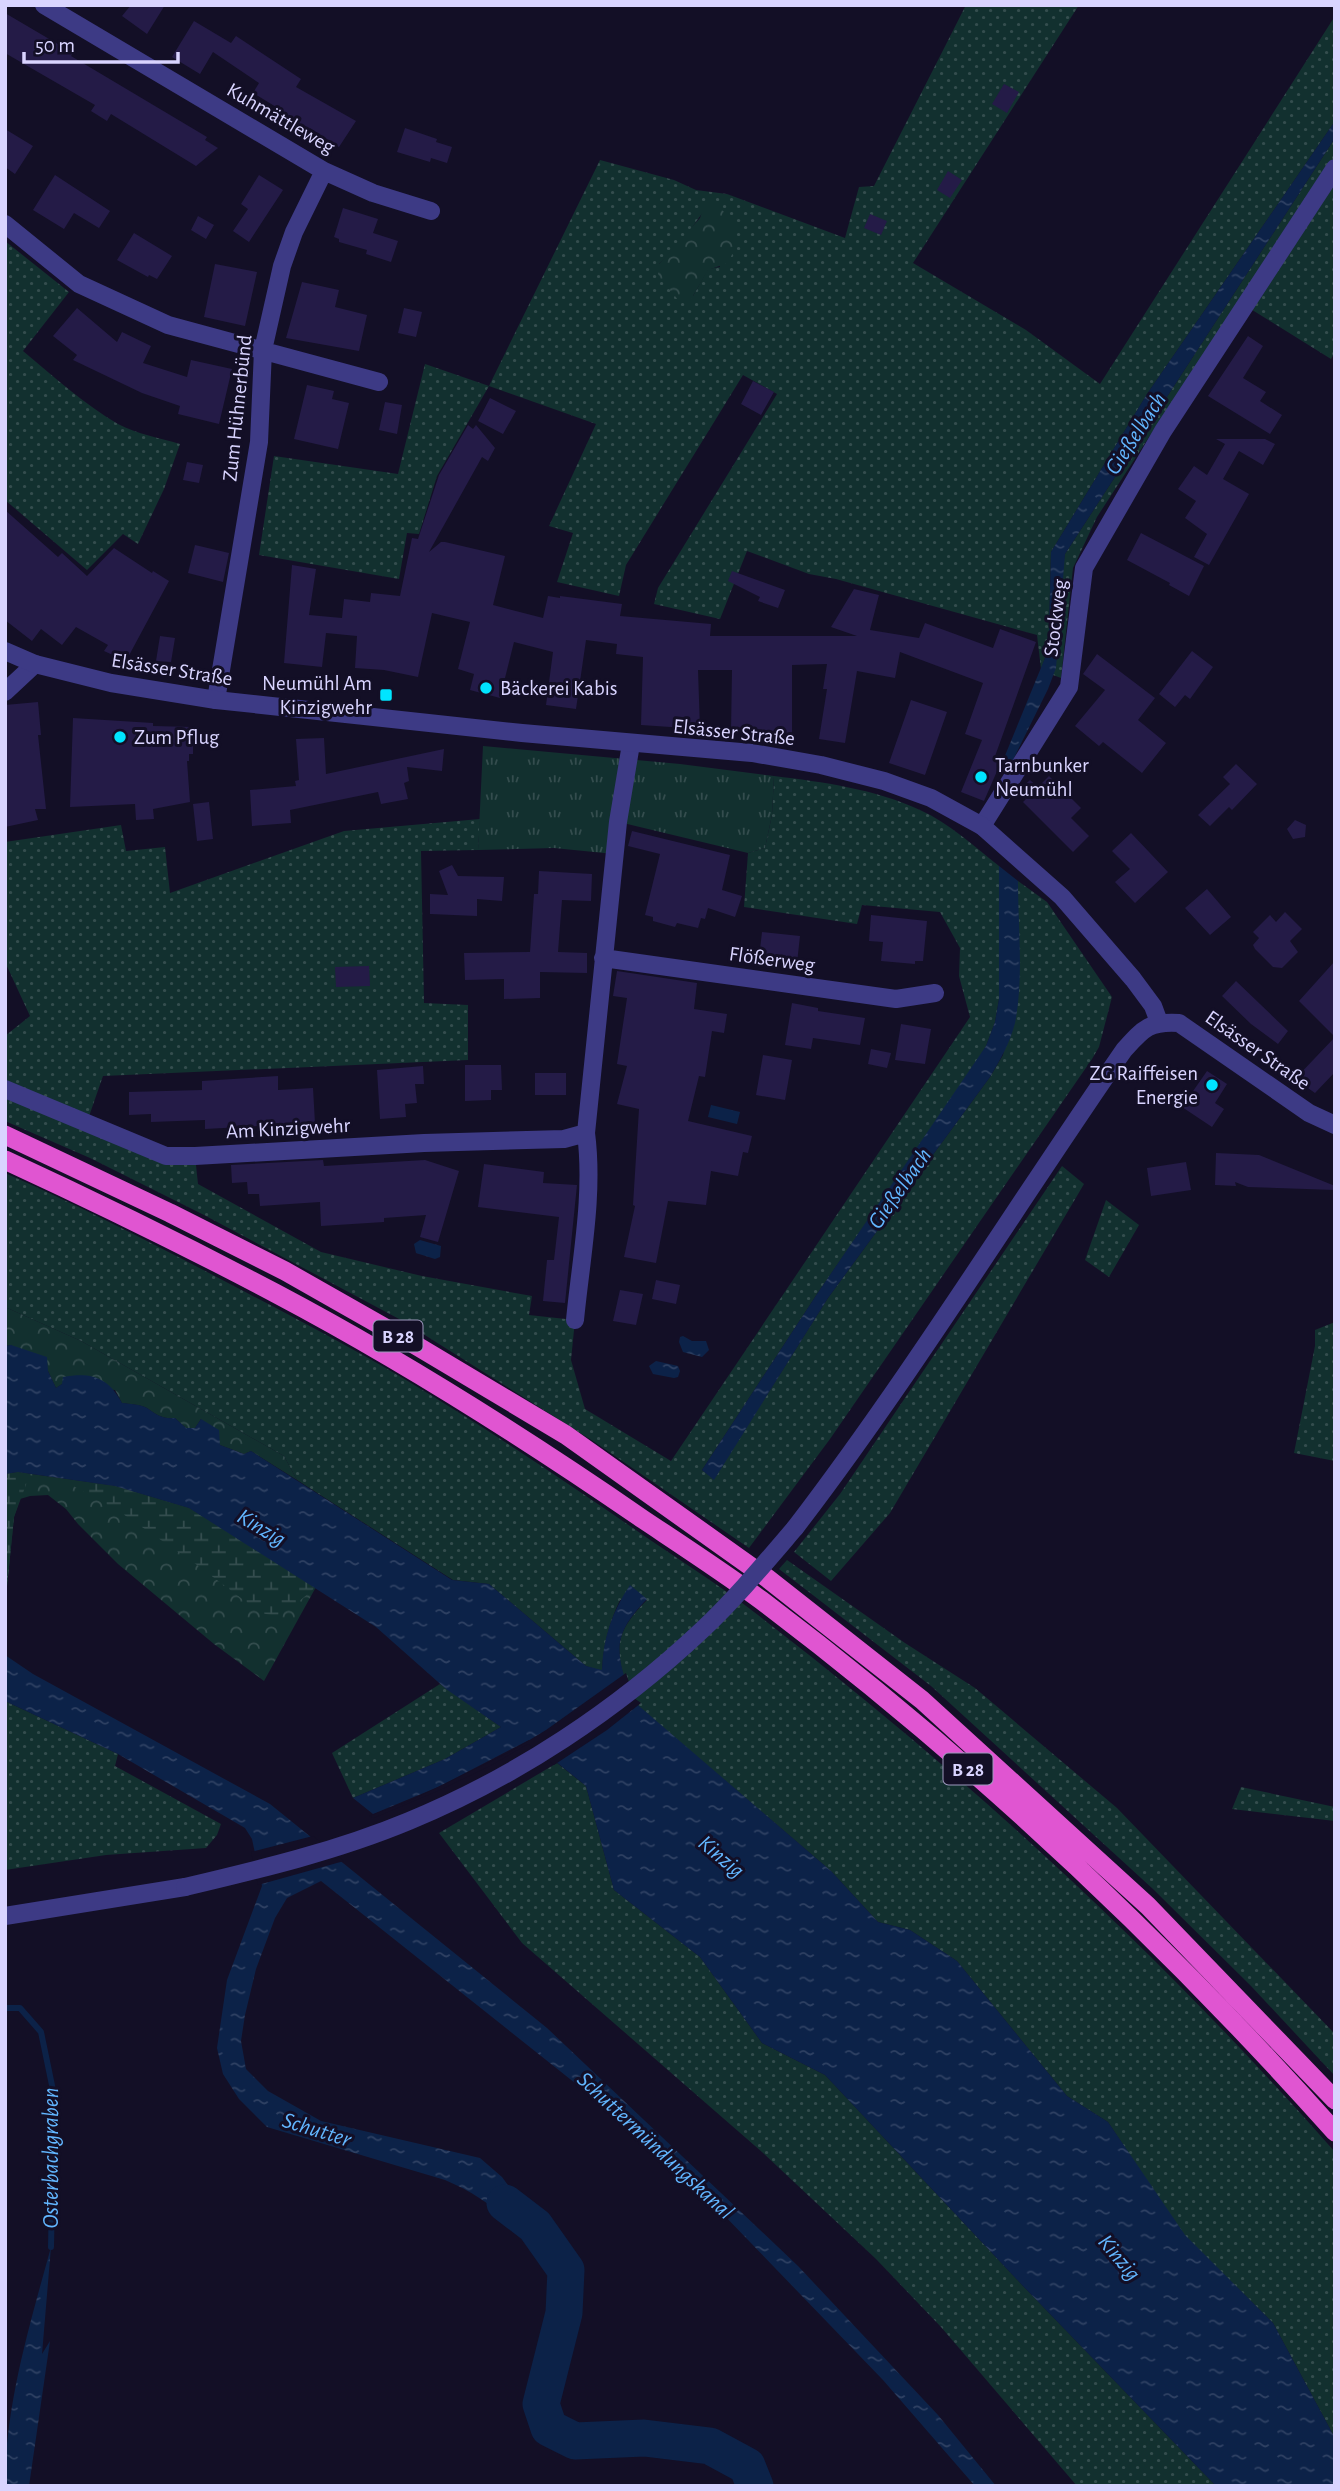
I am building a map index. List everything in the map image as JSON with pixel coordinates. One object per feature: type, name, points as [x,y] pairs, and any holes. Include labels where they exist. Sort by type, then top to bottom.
[{"type":"highway","name":"B 28","points":[[5,1135],[123,1190],[273,1266],[416,1346],[566,1436],[767,1578],[922,1700],[1148,1906],[1335,2100]]},
{"type":"highway","name":"B 28","points":[[5,1160],[265,1288],[405,1366],[555,1459],[759,1598],[914,1721],[1126,1913],[1335,2132]]},
{"type":"street","name":"Kuhmättleweg","points":[[44,5],[324,171],[373,193],[431,211]]},
{"type":"street","name":"Stockweg","points":[[982,826],[1069,687],[1084,568],[1163,431],[1335,168]]},
{"type":"street","name":"Zum Hühnerbünd","points":[[216,699],[259,442],[263,350],[282,266],[294,232],[324,171]]},
{"type":"street","points":[[5,225],[79,284],[168,326],[379,382]]},
{"type":"street","name":"Elsässer Straße","points":[[5,651],[35,664],[111,684],[216,699],[631,744],[752,753],[821,765],[884,781],[931,798],[982,826],[1062,897],[1133,979],[1153,1006],[1159,1022],[1179,1023],[1310,1113],[1335,1125]]},
{"type":"street","points":[[5,692],[35,664]]},
{"type":"street","points":[[575,1320],[588,1200],[590,1159],[586,1133],[603,957],[618,822],[631,744]]},
{"type":"street","name":"Flößerweg","points":[[603,957],[896,999],[935,993]]},
{"type":"street","points":[[5,1916],[185,1887],[360,1840],[408,1822],[499,1779],[587,1723],[652,1674],[702,1630],[795,1528],[831,1481],[961,1293],[1124,1050],[1143,1029],[1159,1022]]},
{"type":"street","name":"Am Kinzigwehr","points":[[5,1088],[166,1156],[564,1139],[586,1133]]},
{"type":"green space","points":[[966,5],[1079,5],[913,263],[1026,330],[1100,384],[1335,16],[1335,121],[1147,394],[1051,552],[1049,631],[1041,669],[1037,635],[836,579],[809,574],[747,551],[720,619],[654,604],[658,588],[777,394],[743,375],[626,565],[619,596],[557,582],[573,533],[549,526],[596,424],[489,386],[600,160],[674,180],[696,190],[727,194],[845,238],[859,187],[874,186]],"holes":[[[703,212],[720,267],[708,269],[693,296],[659,264],[686,236]]]},
{"type":"green space","points":[[1335,138],[1335,352],[1331,359],[1241,303],[1097,517],[1073,568],[1061,678],[1053,675],[1059,647],[1065,554]]},
{"type":"green space","points":[[711,203],[727,214],[734,228],[735,244],[728,263],[708,270],[690,301],[680,302],[658,276],[659,264],[700,218],[704,206]]},
{"type":"green space","points":[[5,241],[69,292],[23,351],[81,399],[118,424],[180,444],[164,489],[138,544],[123,534],[87,570],[5,500]]},
{"type":"green space","points":[[425,364],[489,386],[437,476],[419,534],[407,533],[399,579],[259,555],[274,456],[398,474]]},
{"type":"green space","points":[[483,746],[680,764],[774,776],[772,815],[765,848],[748,853],[619,822],[614,854],[554,848],[478,850]]},
{"type":"green space","points":[[774,776],[848,787],[903,803],[941,821],[999,866],[999,999],[995,1022],[986,1046],[974,1066],[817,1294],[702,1470],[714,1479],[828,1298],[990,1077],[1003,1055],[1018,989],[1018,881],[1047,902],[1112,997],[1099,1047],[1092,1059],[830,1439],[749,1548],[593,1441],[401,1320],[204,1215],[90,1158],[5,1121],[5,1036],[30,1016],[5,962],[5,842],[121,825],[126,851],[165,847],[170,893],[344,831],[480,819],[478,850],[421,851],[424,1003],[468,1005],[468,1060],[103,1076],[87,1122],[195,1156],[198,1184],[321,1252],[422,1276],[532,1296],[529,1315],[575,1320],[571,1360],[585,1409],[671,1461],[970,1017],[959,976],[960,948],[940,912],[862,905],[857,924],[744,907],[748,853],[765,848],[772,815]]},
{"type":"green space","points":[[1062,1166],[1084,1184],[890,1513],[831,1581],[794,1552],[840,1494]]},
{"type":"green space","points":[[5,1173],[147,1241],[384,1367],[491,1433],[708,1579],[832,1673],[909,1736],[984,1801],[1130,1936],[1200,2006],[1335,2152],[1335,2438],[1273,2323],[1182,2233],[1108,2122],[1067,2096],[957,1961],[910,1930],[878,1922],[831,1871],[631,1700],[622,1670],[620,1646],[627,1625],[647,1600],[620,1600],[607,1634],[602,1671],[586,1666],[489,1584],[453,1580],[297,1480],[284,1456],[81,1341],[5,1307]]},
{"type":"green space","points":[[1106,1200],[1139,1225],[1109,1277],[1085,1260]]},
{"type":"green space","points":[[5,1307],[81,1341],[284,1456],[297,1480],[251,1451],[244,1454],[220,1445],[201,1419],[195,1428],[186,1428],[175,1418],[160,1416],[141,1406],[122,1403],[115,1390],[62,1384],[56,1388],[48,1371],[11,1345],[5,1346]]},
{"type":"green space","points":[[1335,1322],[1335,1461],[1294,1453],[1315,1346],[1315,1330]]},
{"type":"green space","points":[[18,1472],[115,1486],[189,1508],[316,1587],[264,1681],[214,1644],[118,1564],[66,1509],[48,1495],[20,1499],[14,1517],[5,1606],[5,1474]]},
{"type":"green space","points":[[5,1474],[30,1474],[14,1517],[5,1606]]},
{"type":"green space","points":[[59,1478],[115,1486],[189,1508],[316,1587],[291,1608],[276,1616],[261,1613],[120,1512]]},
{"type":"green space","points":[[787,1560],[905,1643],[975,1688],[1117,1808],[1335,2034],[1335,2076],[1251,1986],[1153,1889],[931,1686],[779,1569]]},
{"type":"green space","points":[[440,1684],[501,1727],[445,1759],[353,1798],[332,1753]]},
{"type":"green space","points":[[5,1701],[118,1754],[115,1766],[221,1824],[217,1835],[206,1848],[106,1855],[5,1870]]},
{"type":"green space","points":[[557,1763],[586,1786],[614,1890],[700,1957],[762,2043],[825,2075],[1216,2486],[1077,2486],[941,2327],[876,2259],[762,2152],[522,1943],[439,1833]]},
{"type":"green space","points":[[1241,1787],[1335,1807],[1335,1821],[1232,1809]]},
{"type":"water","name":"Gießelbach","points":[[1335,121],[1335,138],[1065,554],[1056,668],[1011,764],[1002,763],[1045,658],[1049,631],[1051,552],[1147,394]]},
{"type":"water","name":"Gießelbach","points":[[999,866],[1018,881],[1018,1006],[1008,1044],[990,1077],[828,1298],[714,1480],[702,1470],[817,1294],[986,1046],[995,1022],[999,999]]},
{"type":"water","points":[[711,1105],[740,1112],[737,1124],[708,1117]]},
{"type":"water","points":[[420,1240],[441,1246],[440,1257],[435,1259],[416,1253],[414,1244]]},
{"type":"water","points":[[683,1336],[692,1341],[706,1341],[709,1350],[702,1357],[683,1352],[679,1342]]},
{"type":"water","name":"Kinzig","points":[[11,1345],[47,1357],[48,1371],[56,1388],[62,1384],[63,1377],[90,1376],[111,1387],[122,1403],[141,1406],[160,1416],[175,1418],[186,1428],[195,1428],[201,1419],[219,1430],[220,1445],[244,1454],[251,1451],[452,1580],[489,1584],[586,1666],[602,1670],[604,1647],[610,1626],[630,1585],[647,1599],[627,1624],[620,1646],[622,1670],[632,1700],[831,1871],[878,1922],[910,1930],[957,1961],[1067,2096],[1108,2122],[1185,2235],[1273,2323],[1335,2438],[1335,2486],[1216,2486],[825,2075],[762,2043],[700,1957],[614,1890],[586,1786],[529,1740],[438,1787],[373,1814],[353,1798],[445,1759],[501,1727],[446,1689],[376,1627],[189,1508],[115,1486],[18,1472],[5,1474],[5,1346]]},
{"type":"water","points":[[656,1361],[678,1366],[678,1377],[653,1374],[649,1366]]},
{"type":"water","name":"Schuttermündungskanal","points":[[5,1655],[33,1674],[270,1804],[547,2028],[798,2266],[938,2415],[996,2486],[975,2486],[883,2380],[720,2211],[619,2118],[321,1881],[287,1898],[275,1918],[256,1969],[245,2015],[241,2041],[246,2069],[268,2091],[321,2121],[480,2158],[502,2177],[515,2195],[548,2229],[542,2236],[526,2240],[489,2205],[445,2180],[267,2127],[239,2099],[223,2074],[217,2048],[227,1980],[262,1886],[252,1839],[245,1828],[118,1754],[5,1701]]},
{"type":"water","points":[[51,2247],[42,2354],[50,2341],[29,2486],[5,2486],[14,2395]]},
{"type":"pier","points":[[626,1673],[634,1698],[641,1703],[607,1730],[554,1765],[528,1744],[440,1790],[374,1818],[369,1816],[407,1802],[508,1753],[546,1730]]},
{"type":"pier","points":[[313,1836],[344,1861],[258,1885],[251,1852]]},
{"type":"building","points":[[131,5],[165,5],[147,34],[122,16]]},
{"type":"building","points":[[5,13],[73,53],[71,56],[207,137],[205,140],[218,148],[196,166],[111,114],[107,121],[91,111],[95,105],[5,53]]},
{"type":"building","points":[[194,21],[231,43],[236,36],[301,79],[296,87],[356,121],[339,147],[310,128],[308,131],[284,116],[286,113],[253,93],[259,83],[213,52],[200,74],[172,57]]},
{"type":"building","points":[[1004,84],[1019,92],[1007,113],[992,104]]},
{"type":"building","points":[[405,128],[452,147],[447,163],[431,158],[430,162],[397,152]]},
{"type":"building","points":[[5,129],[33,146],[15,174],[5,167]]},
{"type":"building","points":[[948,171],[962,180],[950,198],[937,190]]},
{"type":"building","points":[[55,175],[110,211],[99,228],[74,213],[64,229],[33,210]]},
{"type":"building","points":[[259,175],[283,190],[249,242],[233,231],[248,209],[241,204]]},
{"type":"building","points":[[343,208],[378,219],[373,233],[398,241],[391,262],[366,254],[367,250],[339,242],[339,239],[334,237]]},
{"type":"building","points":[[870,214],[887,221],[881,235],[864,228]]},
{"type":"building","points":[[198,216],[214,225],[206,239],[191,230]]},
{"type":"building","points":[[134,233],[172,256],[157,279],[117,260]]},
{"type":"building","points":[[215,264],[257,272],[245,326],[204,317]]},
{"type":"building","points":[[302,282],[339,290],[335,307],[367,315],[359,351],[286,338]]},
{"type":"building","points":[[77,308],[117,342],[122,332],[151,346],[143,363],[187,377],[191,360],[232,369],[219,424],[178,414],[180,406],[142,393],[73,360],[77,355],[53,336]]},
{"type":"building","points":[[404,308],[422,312],[416,337],[398,333]]},
{"type":"building","points":[[1248,336],[1263,346],[1243,378],[1266,392],[1260,401],[1282,415],[1270,434],[1208,396]]},
{"type":"building","points":[[753,381],[774,392],[761,415],[741,404]]},
{"type":"building","points":[[307,385],[334,391],[332,399],[349,403],[338,449],[294,439]]},
{"type":"building","points":[[490,398],[516,411],[503,434],[478,421]]},
{"type":"building","points":[[385,402],[402,405],[397,434],[379,430]]},
{"type":"building","points":[[468,425],[473,429],[476,425],[495,448],[488,461],[482,457],[429,552],[441,542],[445,542],[505,556],[493,605],[543,618],[548,596],[560,596],[622,604],[620,616],[711,624],[710,636],[857,636],[831,627],[854,589],[879,595],[870,630],[919,638],[925,623],[993,648],[1000,629],[1036,642],[994,759],[1001,762],[984,801],[961,792],[982,740],[965,734],[983,683],[900,652],[895,678],[857,671],[845,743],[819,739],[827,689],[823,689],[827,664],[792,665],[792,735],[731,731],[732,670],[698,670],[700,729],[641,725],[643,657],[616,654],[617,644],[586,640],[576,709],[546,705],[553,652],[514,642],[500,698],[470,690],[474,674],[458,669],[470,622],[432,613],[418,677],[384,670],[355,668],[357,636],[326,633],[322,667],[284,663],[292,565],[316,569],[309,615],[342,618],[344,599],[370,602],[371,593],[400,596],[412,538],[418,539],[439,475]]},
{"type":"building","points":[[1216,439],[1265,439],[1275,444],[1263,465],[1239,451],[1223,479],[1249,494],[1209,565],[1194,557],[1207,534],[1185,518],[1196,501],[1178,489],[1194,466],[1207,475],[1225,444]]},
{"type":"building","points":[[187,462],[203,465],[199,483],[183,480]]},
{"type":"building","points":[[5,510],[58,557],[62,553],[87,576],[114,548],[169,581],[126,661],[104,651],[108,645],[76,627],[62,645],[41,629],[32,641],[5,620]]},
{"type":"building","points":[[1141,533],[1204,566],[1189,596],[1127,560]]},
{"type":"building","points":[[195,545],[229,553],[223,582],[188,573]]},
{"type":"building","points":[[732,571],[785,590],[778,608],[758,601],[760,597],[728,581]]},
{"type":"building","points":[[160,636],[175,638],[171,662],[156,661]]},
{"type":"building","points":[[1192,651],[1213,667],[1190,699],[1185,695],[1175,707],[1159,694]]},
{"type":"building","points":[[1097,654],[1155,698],[1138,720],[1166,743],[1142,773],[1103,742],[1099,746],[1075,726],[1105,690],[1083,674]]},
{"type":"building","points":[[911,700],[947,712],[925,775],[889,763]]},
{"type":"building","points":[[38,702],[41,735],[38,735],[46,809],[35,809],[38,820],[5,827],[5,705]]},
{"type":"building","points":[[73,718],[193,727],[193,754],[189,754],[187,761],[190,802],[153,809],[154,819],[136,820],[135,804],[70,807]]},
{"type":"building","points":[[324,738],[326,774],[444,749],[442,771],[407,767],[409,781],[404,783],[408,799],[381,804],[378,792],[290,810],[291,823],[252,826],[250,790],[296,786],[295,781],[299,780],[296,739]]},
{"type":"building","points":[[1236,764],[1257,784],[1232,810],[1229,807],[1210,826],[1198,815],[1230,784],[1223,777]]},
{"type":"building","points":[[1049,776],[1081,808],[1071,818],[1089,836],[1073,852],[1023,802],[1026,799],[1018,791],[1030,780],[1038,787]]},
{"type":"building","points":[[209,802],[213,839],[197,841],[193,804]]},
{"type":"building","points":[[1295,820],[1306,825],[1305,837],[1293,839],[1287,829]]},
{"type":"building","points":[[632,831],[730,855],[722,890],[742,896],[735,917],[708,908],[705,919],[701,918],[698,928],[677,923],[675,927],[653,921],[653,917],[645,915],[660,854],[628,846]]},
{"type":"building","points":[[1131,833],[1168,872],[1135,903],[1115,882],[1130,869],[1112,851]]},
{"type":"building","points":[[452,865],[458,876],[504,877],[502,901],[477,899],[477,916],[430,914],[430,894],[448,895],[439,871]]},
{"type":"building","points":[[539,871],[592,874],[591,901],[562,900],[558,952],[587,953],[587,973],[540,972],[540,998],[504,999],[504,979],[465,980],[464,953],[530,952],[534,894],[538,894]]},
{"type":"building","points":[[1207,889],[1231,917],[1210,935],[1185,908]]},
{"type":"building","points":[[1285,912],[1302,929],[1290,941],[1298,952],[1282,968],[1273,967],[1255,949],[1253,945],[1259,938],[1253,932],[1270,915],[1276,922]]},
{"type":"building","points":[[871,915],[927,921],[923,961],[915,961],[915,964],[881,961],[883,942],[869,941]]},
{"type":"building","points":[[762,932],[800,936],[797,963],[759,958]]},
{"type":"building","points":[[1335,961],[1335,1037],[1299,1001]]},
{"type":"building","points":[[369,966],[370,986],[336,987],[335,967]]},
{"type":"building","points":[[617,971],[697,983],[694,1009],[727,1014],[724,1033],[712,1031],[705,1077],[699,1076],[688,1121],[752,1136],[748,1153],[743,1152],[738,1176],[711,1171],[706,1205],[668,1201],[656,1263],[624,1257],[635,1206],[639,1109],[617,1104],[627,1066],[617,1064],[627,998],[613,996]]},
{"type":"building","points":[[1236,981],[1288,1031],[1278,1044],[1251,1024],[1222,996]]},
{"type":"building","points":[[792,1003],[818,1008],[818,1011],[865,1018],[860,1045],[813,1038],[811,1049],[785,1045]]},
{"type":"building","points":[[901,1024],[931,1029],[925,1064],[895,1060]]},
{"type":"building","points":[[1335,1037],[1335,1072],[1315,1093],[1295,1079]]},
{"type":"building","points":[[871,1049],[891,1053],[887,1068],[868,1064]]},
{"type":"building","points":[[763,1055],[792,1060],[785,1100],[756,1095]]},
{"type":"building","points":[[465,1065],[501,1065],[502,1090],[491,1090],[491,1100],[465,1101]]},
{"type":"building","points":[[423,1066],[424,1084],[415,1084],[417,1103],[405,1104],[406,1117],[380,1119],[377,1070]]},
{"type":"building","points":[[1207,1071],[1227,1084],[1215,1103],[1224,1109],[1212,1127],[1182,1107]]},
{"type":"building","points":[[535,1073],[566,1073],[566,1095],[535,1095]]},
{"type":"building","points":[[278,1076],[278,1090],[313,1088],[315,1123],[205,1129],[205,1120],[151,1122],[151,1114],[129,1115],[129,1092],[202,1090],[202,1081]]},
{"type":"building","points":[[1216,1153],[1259,1155],[1335,1186],[1335,1190],[1248,1187],[1235,1182],[1236,1186],[1215,1185]]},
{"type":"building","points":[[323,1160],[324,1166],[425,1160],[459,1171],[438,1242],[420,1237],[426,1215],[384,1218],[384,1222],[321,1226],[320,1202],[260,1206],[259,1194],[248,1194],[247,1182],[232,1183],[231,1165]]},
{"type":"building","points":[[1186,1162],[1191,1190],[1151,1196],[1147,1168]]},
{"type":"building","points":[[484,1164],[544,1172],[543,1183],[577,1185],[565,1303],[543,1301],[547,1260],[554,1260],[559,1217],[478,1207]]},
{"type":"building","points":[[656,1280],[680,1285],[676,1304],[652,1299]]},
{"type":"building","points":[[620,1290],[643,1294],[636,1325],[613,1321]]},
{"type":"waterway","name":"Osterbachgraben","points":[[5,2008],[20,2008],[41,2032],[54,2095],[51,2247]]},
{"type":"waterway","name":"Schutter","points":[[505,2203],[535,2226],[566,2270],[564,2313],[541,2404],[549,2428],[575,2441],[644,2438],[710,2446],[747,2466],[755,2486]]},
{"type":"place","name":"Bäckerei Kabis","points":[[486,688]]},
{"type":"place","name":"Neumühl Am Kinzigwehr","points":[[386,695]]},
{"type":"place","name":"Zum Pflug","points":[[120,737]]},
{"type":"place","name":"Tarnbunker Neumühl","points":[[981,777]]},
{"type":"place","name":"ZG Raiffeisen Energie","points":[[1212,1085]]}]
